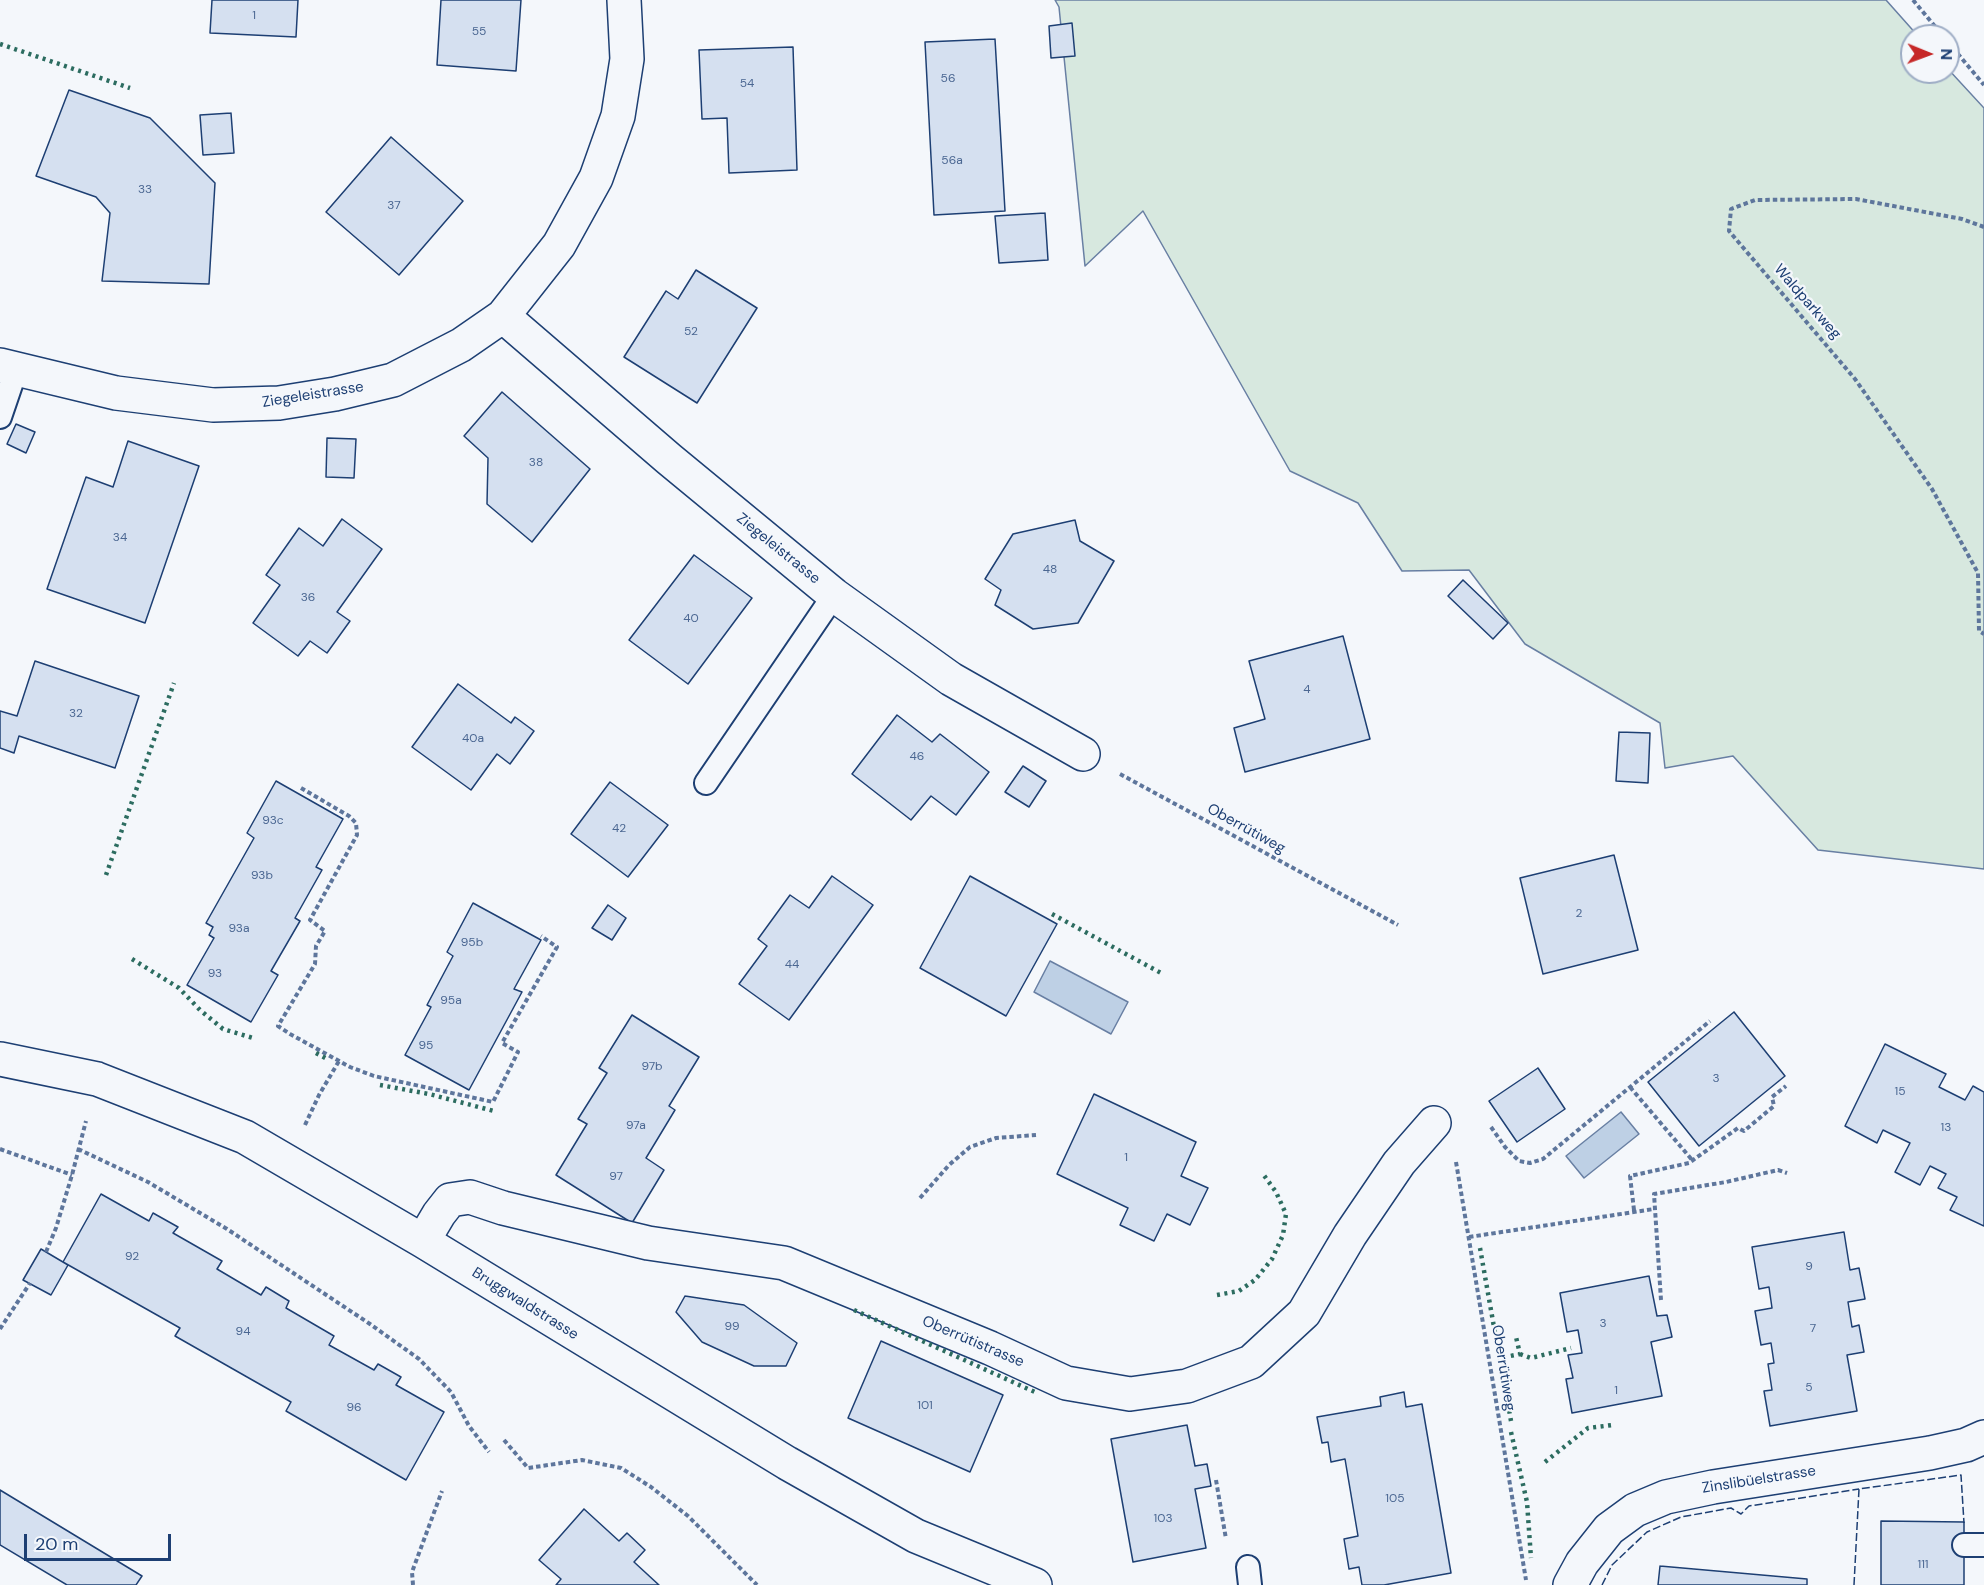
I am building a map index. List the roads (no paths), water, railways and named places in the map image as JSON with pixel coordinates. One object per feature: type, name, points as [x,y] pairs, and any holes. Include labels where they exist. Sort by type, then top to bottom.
[{"type":"street","name":"Ziegeleistrasse","points":[[8,368],[116,393],[213,405],[279,403],[335,394],[393,380],[461,345],[502,316],[559,244],[596,177],[618,116],[627,59],[628,1]]},
{"type":"street","name":"Ziegeleistrasse","points":[[502,316],[669,459],[834,595],[951,680],[1083,754]]},
{"type":"street","name":"Bruggwaldstrasse","points":[[0,1059],[97,1079],[245,1137],[423,1241],[777,1457],[876,1514],[916,1536],[1035,1585]]},
{"type":"street","name":"Oberrütistrasse","points":[[423,1241],[450,1200],[470,1197],[503,1208],[648,1243],[784,1263],[990,1348],[1066,1383],[1130,1394],[1187,1386],[1251,1362],[1304,1313],[1350,1235],[1399,1163],[1434,1123]]},
{"type":"street","name":"Zinslibüelstrasse","points":[[1570,1585],[1582,1563],[1609,1529],[1635,1510],[1666,1497],[1713,1487],[1930,1453],[1966,1445],[1984,1437]]},
{"type":"lane","points":[[0,417],[8,368]]},
{"type":"lane","name":"Ziegeleistrasse","points":[[706,783],[834,595]]},
{"type":"water","points":[[1050,961],[1128,1002],[1111,1034],[1034,992]]},
{"type":"water","points":[[1621,1112],[1639,1134],[1584,1178],[1566,1156]]}]
